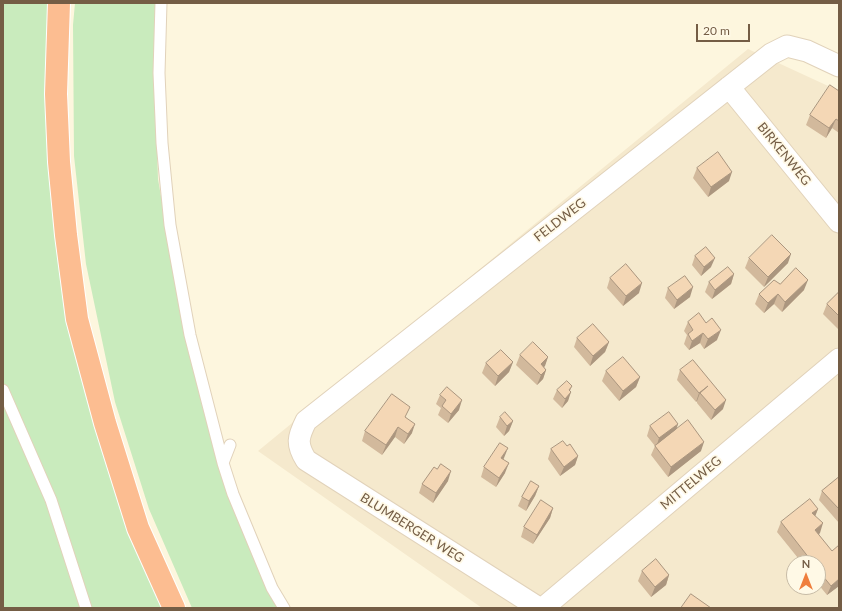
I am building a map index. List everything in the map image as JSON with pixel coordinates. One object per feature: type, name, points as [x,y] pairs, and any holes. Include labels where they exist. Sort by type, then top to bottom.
[{"type":"highway","points":[[59,3],[56,94],[59,162],[66,235],[77,319],[105,423],[138,528],[174,608]]},
{"type":"street","name":"FELDWEG","points":[[298,438],[306,421],[771,54],[787,46],[807,51],[839,66]]},
{"type":"street","name":"BIRKENWEG","points":[[729,87],[839,222]]},
{"type":"street","name":"MITTELWEG","points":[[543,608],[839,359]]},
{"type":"street","name":"BLUMBERGER WEG","points":[[298,438],[301,452],[306,460],[539,608]]},
{"type":"lane","points":[[161,3],[159,73],[162,143],[170,225],[190,335],[223,463],[233,494],[272,588],[284,608]]},
{"type":"lane","points":[[3,390],[51,500],[86,608]]},
{"type":"lane","points":[[223,463],[230,445]]},
{"type":"shaded area","points":[[748,49],[839,91],[839,608],[482,608],[258,451]]},
{"type":"green space","points":[[3,3],[49,3],[57,250],[164,608],[3,608]]},
{"type":"green space","points":[[75,3],[157,3],[154,60],[158,179],[175,279],[218,463],[279,608],[192,608],[149,509],[115,402],[86,264],[74,156],[73,25]]},
{"type":"building","points":[[830,85],[839,91],[839,121],[836,119],[829,128],[810,115]]},
{"type":"building","points":[[718,152],[732,172],[711,187],[697,168]]},
{"type":"building","points":[[772,235],[791,254],[768,277],[749,258]]},
{"type":"building","points":[[706,247],[715,258],[704,267],[695,256]]},
{"type":"building","points":[[626,264],[642,283],[626,296],[610,278]]},
{"type":"building","points":[[728,267],[734,274],[715,290],[709,282]]},
{"type":"building","points":[[796,268],[808,280],[785,302],[778,294],[768,303],[759,294],[774,280],[780,284]]},
{"type":"building","points":[[685,276],[693,287],[677,300],[668,288]]},
{"type":"building","points":[[839,292],[839,316],[827,304]]},
{"type":"building","points":[[699,313],[706,323],[712,318],[721,330],[708,339],[703,333],[692,341],[688,334],[693,330],[688,322]]},
{"type":"building","points":[[593,324],[609,342],[593,356],[577,338]]},
{"type":"building","points":[[533,342],[548,357],[541,364],[546,370],[541,375],[520,355]]},
{"type":"building","points":[[501,350],[513,362],[498,376],[486,363]]},
{"type":"building","points":[[623,357],[640,377],[623,391],[606,371]]},
{"type":"building","points":[[693,360],[726,400],[715,410],[700,393],[708,386],[699,393],[680,370]]},
{"type":"building","points":[[567,381],[572,386],[569,390],[571,392],[565,399],[557,390]]},
{"type":"building","points":[[447,387],[462,400],[451,414],[442,406],[446,400],[440,395]]},
{"type":"building","points":[[392,394],[410,407],[405,417],[415,424],[408,434],[398,427],[386,445],[365,431]]},
{"type":"building","points":[[505,412],[513,421],[507,426],[500,417]]},
{"type":"building","points":[[669,412],[678,424],[659,438],[650,426]]},
{"type":"building","points":[[688,420],[704,442],[671,467],[655,446]]},
{"type":"building","points":[[563,441],[567,446],[570,444],[578,456],[564,467],[551,449]]},
{"type":"building","points":[[500,443],[508,448],[501,458],[509,463],[499,478],[484,467]]},
{"type":"building","points":[[441,464],[451,471],[436,493],[422,484],[434,467],[437,469]]},
{"type":"building","points":[[839,477],[839,509],[822,491]]},
{"type":"building","points":[[531,481],[539,486],[529,501],[522,497]]},
{"type":"building","points":[[810,499],[818,509],[812,513],[823,523],[815,530],[832,551],[839,545],[839,579],[831,586],[826,580],[826,555],[807,555],[781,522]]},
{"type":"building","points":[[541,500],[553,508],[537,535],[524,527]]},
{"type":"building","points":[[656,559],[669,575],[655,587],[642,571]]},
{"type":"building","points":[[691,594],[711,608],[681,608]]}]
